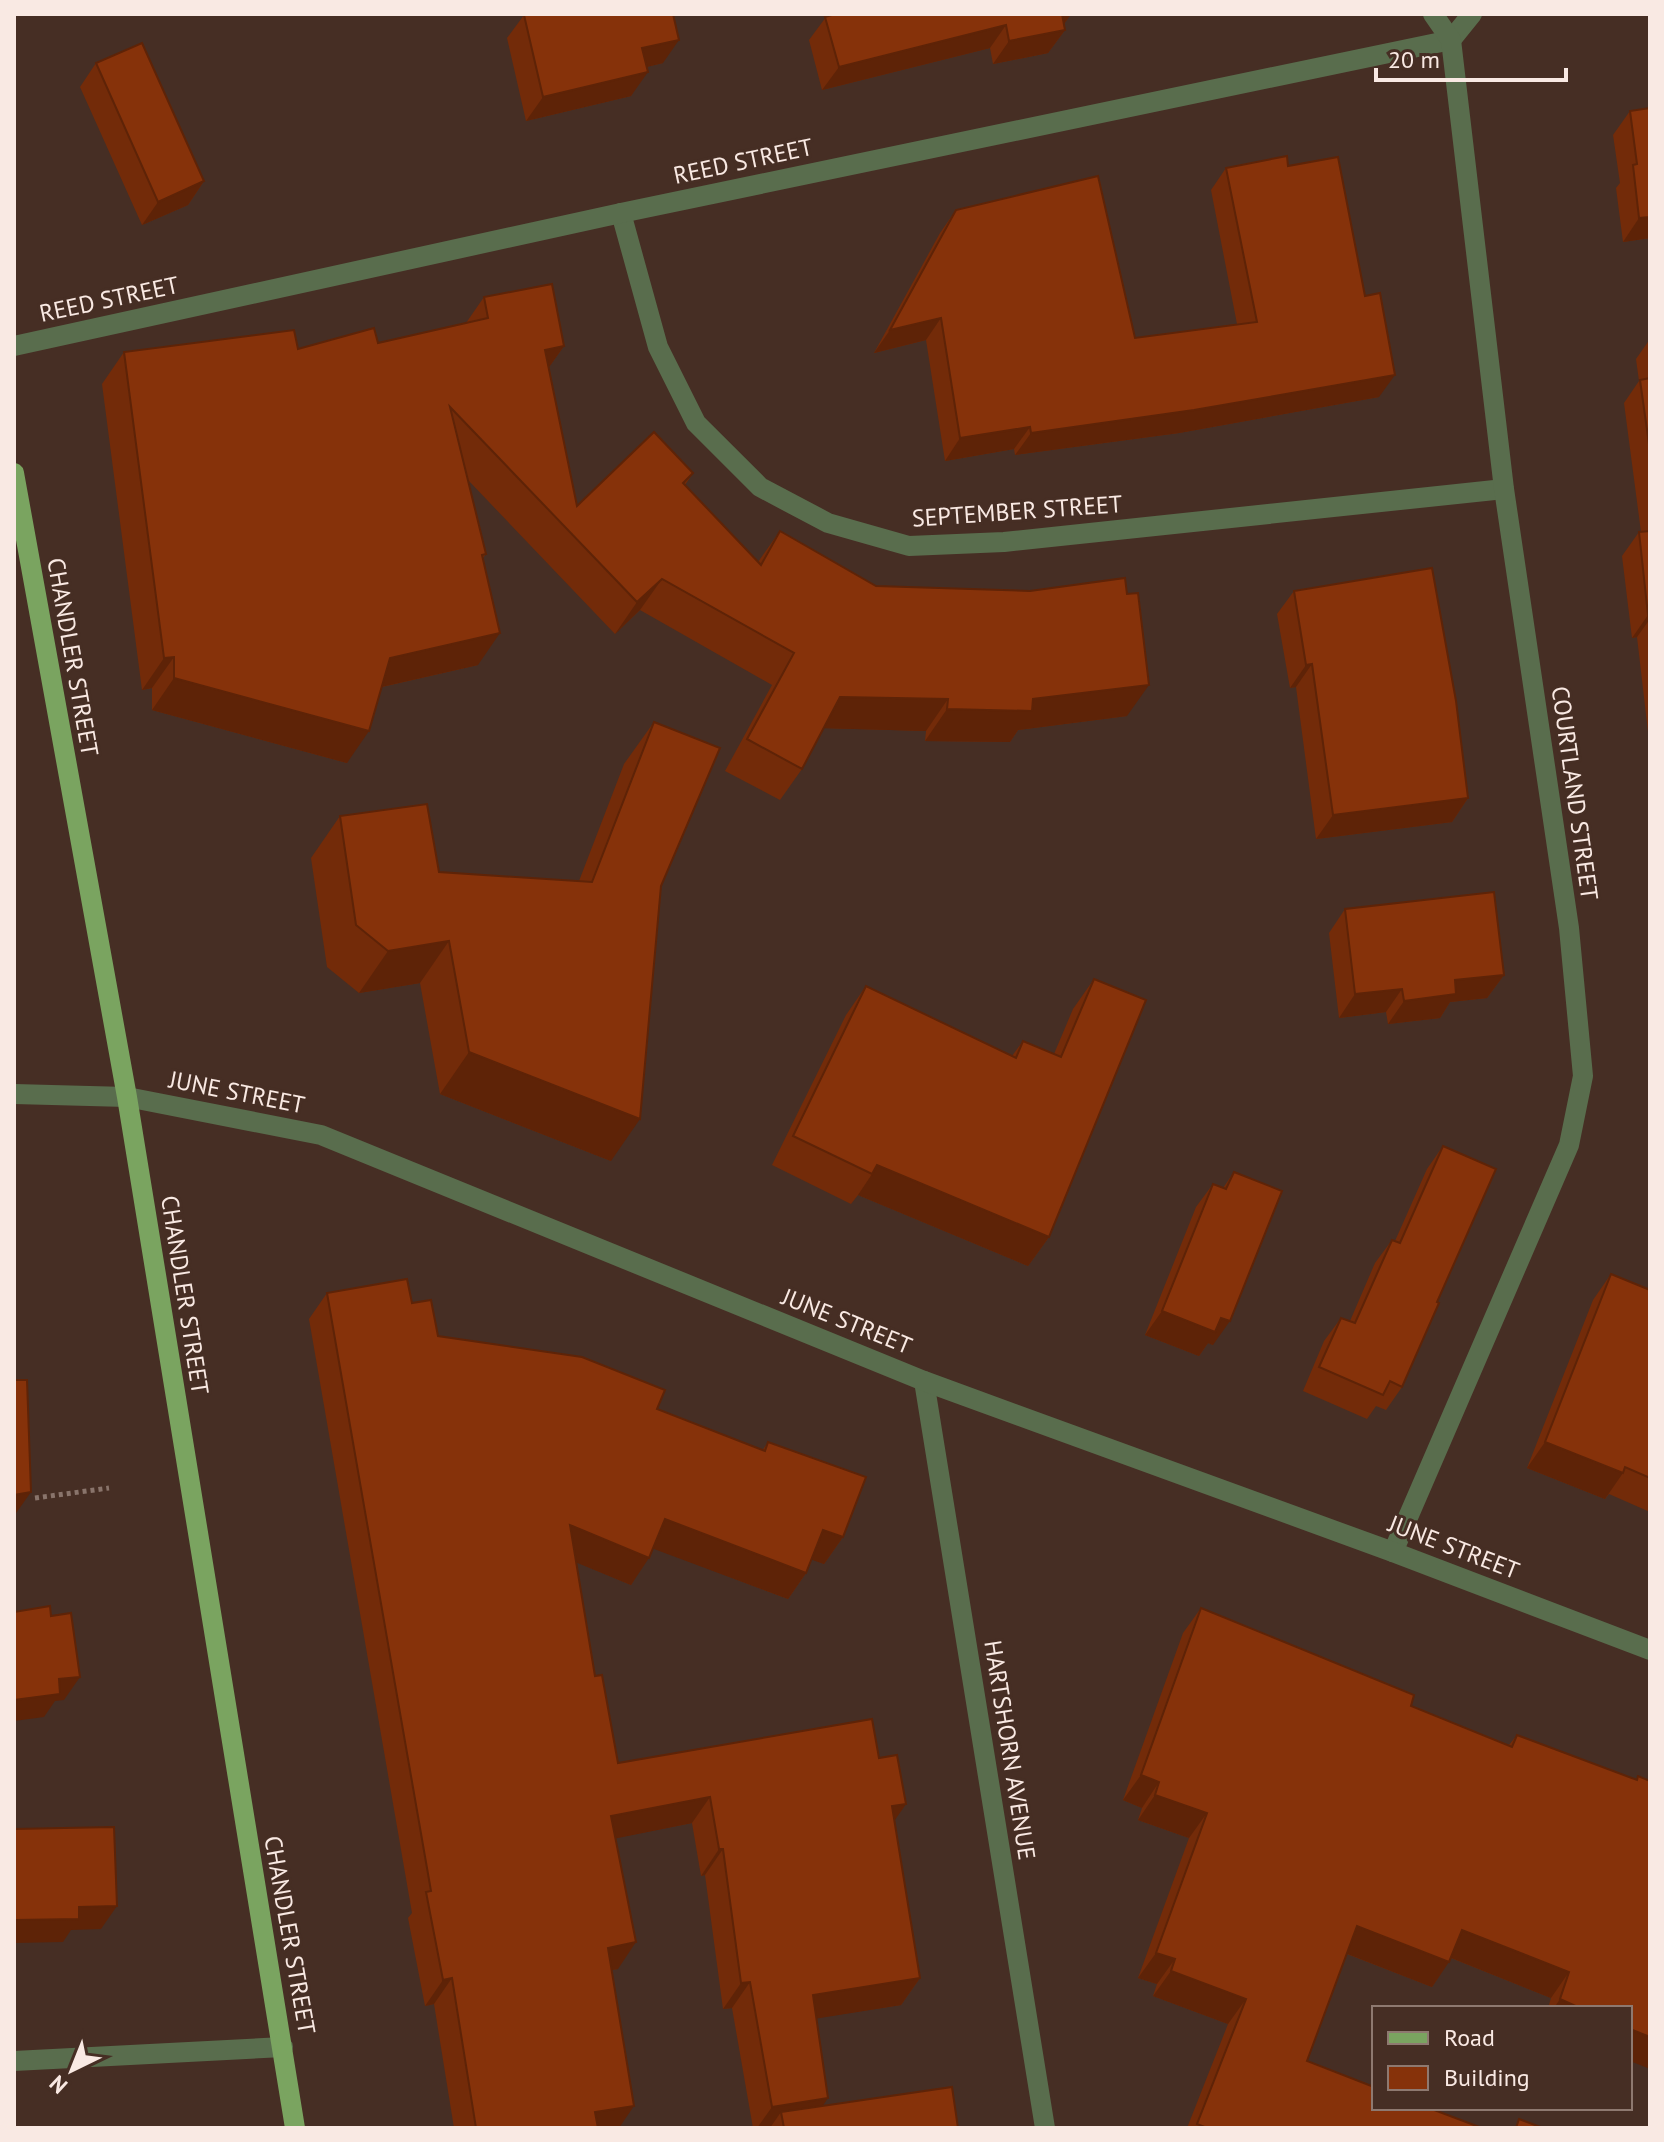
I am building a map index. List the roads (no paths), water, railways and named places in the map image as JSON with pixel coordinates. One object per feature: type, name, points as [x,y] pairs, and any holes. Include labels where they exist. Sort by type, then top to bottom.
[{"type":"main road","name":"CHANDLER STREET","points":[[14,473],[127,1097],[295,2128]]},
{"type":"street","name":"COURTLAND STREET","points":[[1393,1552],[1569,1145],[1583,1076],[1569,928],[1504,489],[1451,40],[1433,14]]},
{"type":"street","points":[[1451,40],[1472,14]]},
{"type":"street","name":"REED STREET","points":[[14,346],[621,213],[1451,40]]},
{"type":"street","name":"SEPTEMBER STREET","points":[[621,213],[658,347],[696,423],[760,487],[828,523],[909,546],[1004,542],[1504,489]]},
{"type":"street","name":"JUNE STREET","points":[[14,1094],[127,1097],[321,1135],[924,1381],[1393,1552],[1650,1650]]},
{"type":"street","name":"HARTSHORN AVENUE","points":[[924,1381],[1045,2128]]},
{"type":"street","points":[[14,2061],[283,2047]]}]
